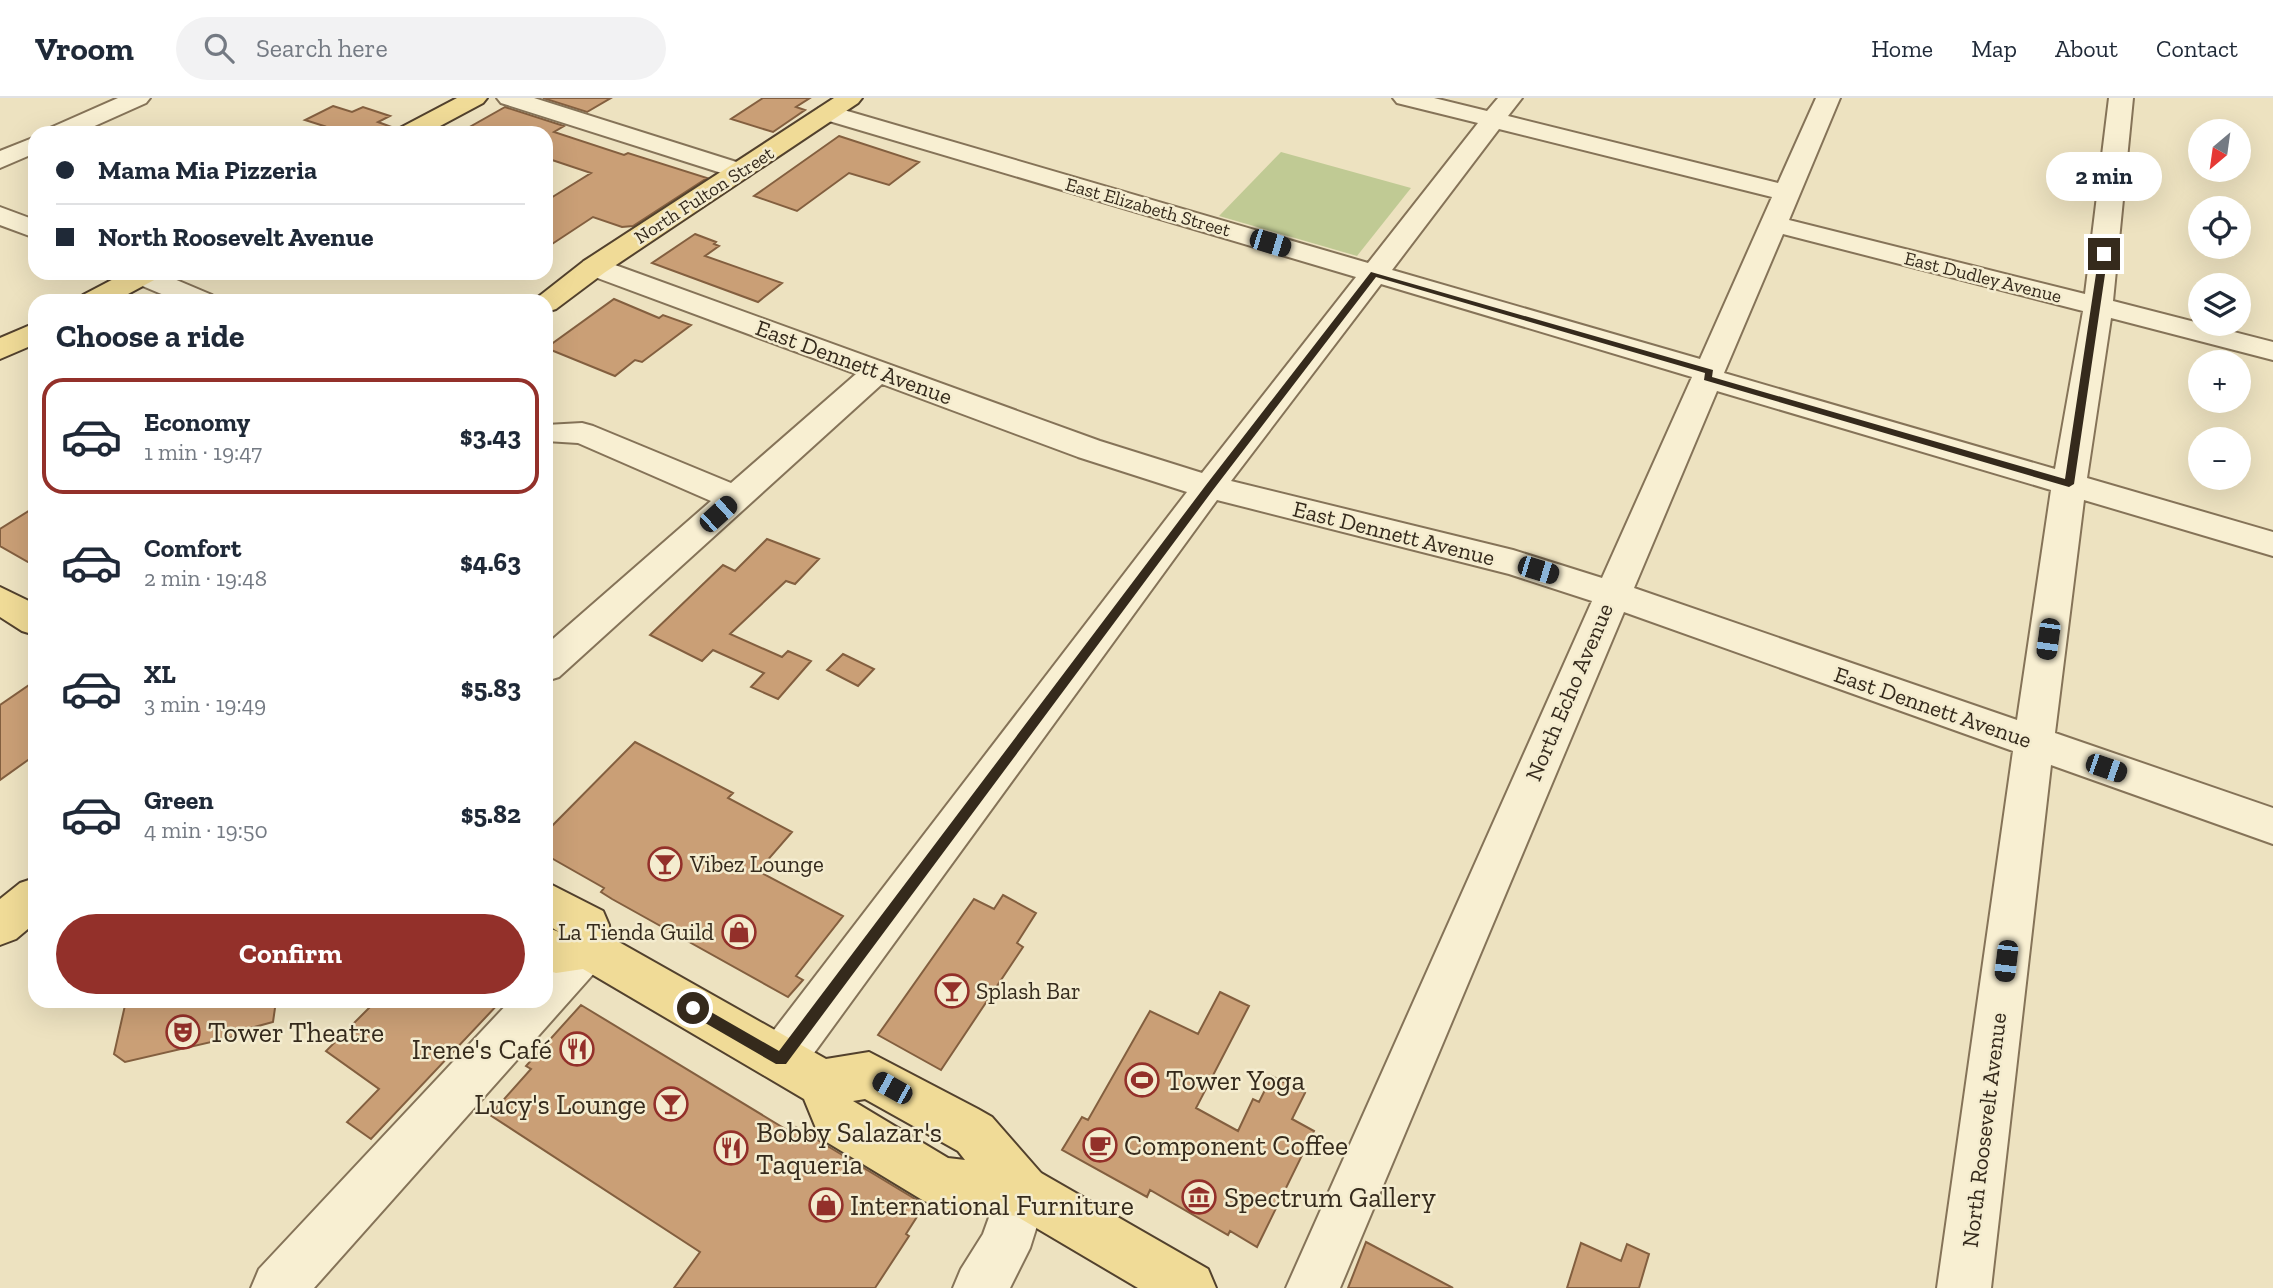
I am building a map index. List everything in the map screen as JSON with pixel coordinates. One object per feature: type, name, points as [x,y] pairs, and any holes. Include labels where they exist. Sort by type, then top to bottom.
[{"type":"main road","points":[[422,126],[475,98]]},
{"type":"main road","name":"North Fulton Street","points":[[553,297],[594,267],[839,105]]},
{"type":"main road","points":[[105,294],[130,280]]},
{"type":"main road","points":[[0,350],[28,336]]},
{"type":"main road","points":[[0,600],[28,617]]},
{"type":"main road","points":[[0,925],[28,903]]},
{"type":"main road","points":[[553,905],[587,925],[567,947],[802,1071],[837,1121],[942,1183],[1023,1191],[1189,1288]]},
{"type":"street","points":[[75,126],[138,98]]},
{"type":"street","points":[[509,98],[740,171]]},
{"type":"street","name":"East Dudley Avenue","points":[[1405,98],[1502,109],[1780,208],[2098,306],[2273,351]]},
{"type":"street","name":"North Echo Avenue","points":[[1313,1288],[1828,98]]},
{"type":"street","name":"North Roosevelt Avenue","points":[[1964,1288],[2069,484],[2098,306],[2121,98]]},
{"type":"street","name":"East Elizabeth Street","points":[[839,105],[1374,273],[2273,544]]},
{"type":"street","points":[[802,1071],[1209,487],[1502,109]]},
{"type":"street","points":[[0,159],[28,147]]},
{"type":"street","points":[[0,215],[28,227]]},
{"type":"street","name":"East Dennett Avenue","points":[[594,267],[1088,449],[1209,487],[1513,562],[1612,594],[2273,826]]},
{"type":"street","points":[[155,280],[186,294]]},
{"type":"street","points":[[553,661],[878,370]]},
{"type":"street","points":[[554,433],[582,433],[736,498]]},
{"type":"street","points":[[553,978],[567,947]]},
{"type":"street","points":[[278,1288],[534,1008]]},
{"type":"street","points":[[980,1288],[1004,1248],[1023,1191]]},
{"type":"green space","points":[[1281,152],[1411,188],[1357,256],[1219,216]]},
{"type":"building","points":[[543,98],[611,98],[587,112]]},
{"type":"building","points":[[763,98],[810,98],[796,107],[805,110],[773,132],[731,119]]},
{"type":"building","points":[[333,106],[352,112],[363,107],[390,116],[378,122],[389,126],[324,126],[305,120]]},
{"type":"building","points":[[505,107],[564,126],[554,132],[707,178],[633,226],[622,227],[593,217],[553,243],[553,197],[591,173],[553,160],[553,126],[471,126]]},
{"type":"building","points":[[839,136],[919,162],[889,185],[849,173],[797,211],[754,196]]},
{"type":"building","points":[[695,234],[716,242],[714,244],[719,246],[705,256],[782,283],[758,302],[652,263]]},
{"type":"building","points":[[614,299],[659,318],[663,315],[691,325],[642,362],[635,360],[615,376],[553,351],[553,343]]},
{"type":"building","points":[[28,511],[28,562],[0,546],[0,529]]},
{"type":"building","points":[[767,539],[819,559],[795,584],[786,581],[730,634],[782,657],[788,651],[811,661],[778,699],[751,687],[764,673],[713,650],[702,661],[650,635],[723,565],[735,571]]},
{"type":"building","points":[[843,654],[874,669],[858,686],[827,670]]},
{"type":"building","points":[[28,686],[28,760],[0,780],[0,705]]},
{"type":"building","points":[[635,742],[733,793],[728,798],[792,832],[758,871],[843,916],[796,976],[803,980],[788,997],[612,899],[601,892],[604,888],[553,859],[553,825]]},
{"type":"building","name":"Splash Bar","points":[[1003,895],[1036,913],[1017,943],[1023,947],[941,1070],[878,1035],[974,899],[994,909]]},
{"type":"building","points":[[1220,992],[1249,1006],[1196,1108],[1238,1131],[1253,1099],[1259,1102],[1272,1076],[1305,1093],[1292,1119],[1314,1131],[1257,1247],[1230,1231],[1228,1235],[1150,1190],[1147,1197],[1062,1150],[1082,1117],[1088,1120],[1150,1011],[1198,1034]]},
{"type":"building","points":[[581,1005],[792,1133],[796,1127],[920,1202],[915,1209],[920,1212],[906,1234],[909,1236],[875,1288],[674,1288],[700,1252],[490,1115],[531,1069],[526,1066]]},
{"type":"building","name":"Tower Theatre","points":[[124,1008],[275,1008],[273,1022],[247,1029],[246,1034],[125,1062],[114,1054]]},
{"type":"building","points":[[369,1008],[494,1008],[371,1139],[347,1122],[379,1089],[326,1051]]},
{"type":"building","points":[[1366,1242],[1453,1288],[1348,1288]]},
{"type":"building","points":[[1581,1243],[1621,1261],[1627,1244],[1649,1254],[1639,1288],[1567,1288]]},
{"type":"place","name":"Vibez Lounge","points":[[665,864]]},
{"type":"place","name":"La Tienda Guild","points":[[739,932]]},
{"type":"place","name":"Splash Bar","points":[[952,991]]},
{"type":"place","name":"Tower Theatre","points":[[183,1032]]},
{"type":"place","name":"Irene's Café","points":[[577,1049]]},
{"type":"place","name":"Tower Yoga","points":[[1142,1080]]},
{"type":"place","name":"Lucy's Lounge","points":[[671,1104]]},
{"type":"place","name":"Component Coffee","points":[[1100,1145]]},
{"type":"place","name":"Bobby Salazar's Taqueria","points":[[731,1148]]},
{"type":"place","name":"Spectrum Gallery","points":[[1199,1197]]},
{"type":"place","name":"International Furniture","points":[[826,1205]]},
{"type":"route","points":[[693,1008],[781,1059],[1209,487],[1374,273],[1710,372],[1707,378],[2069,484],[2104,254]]}]
